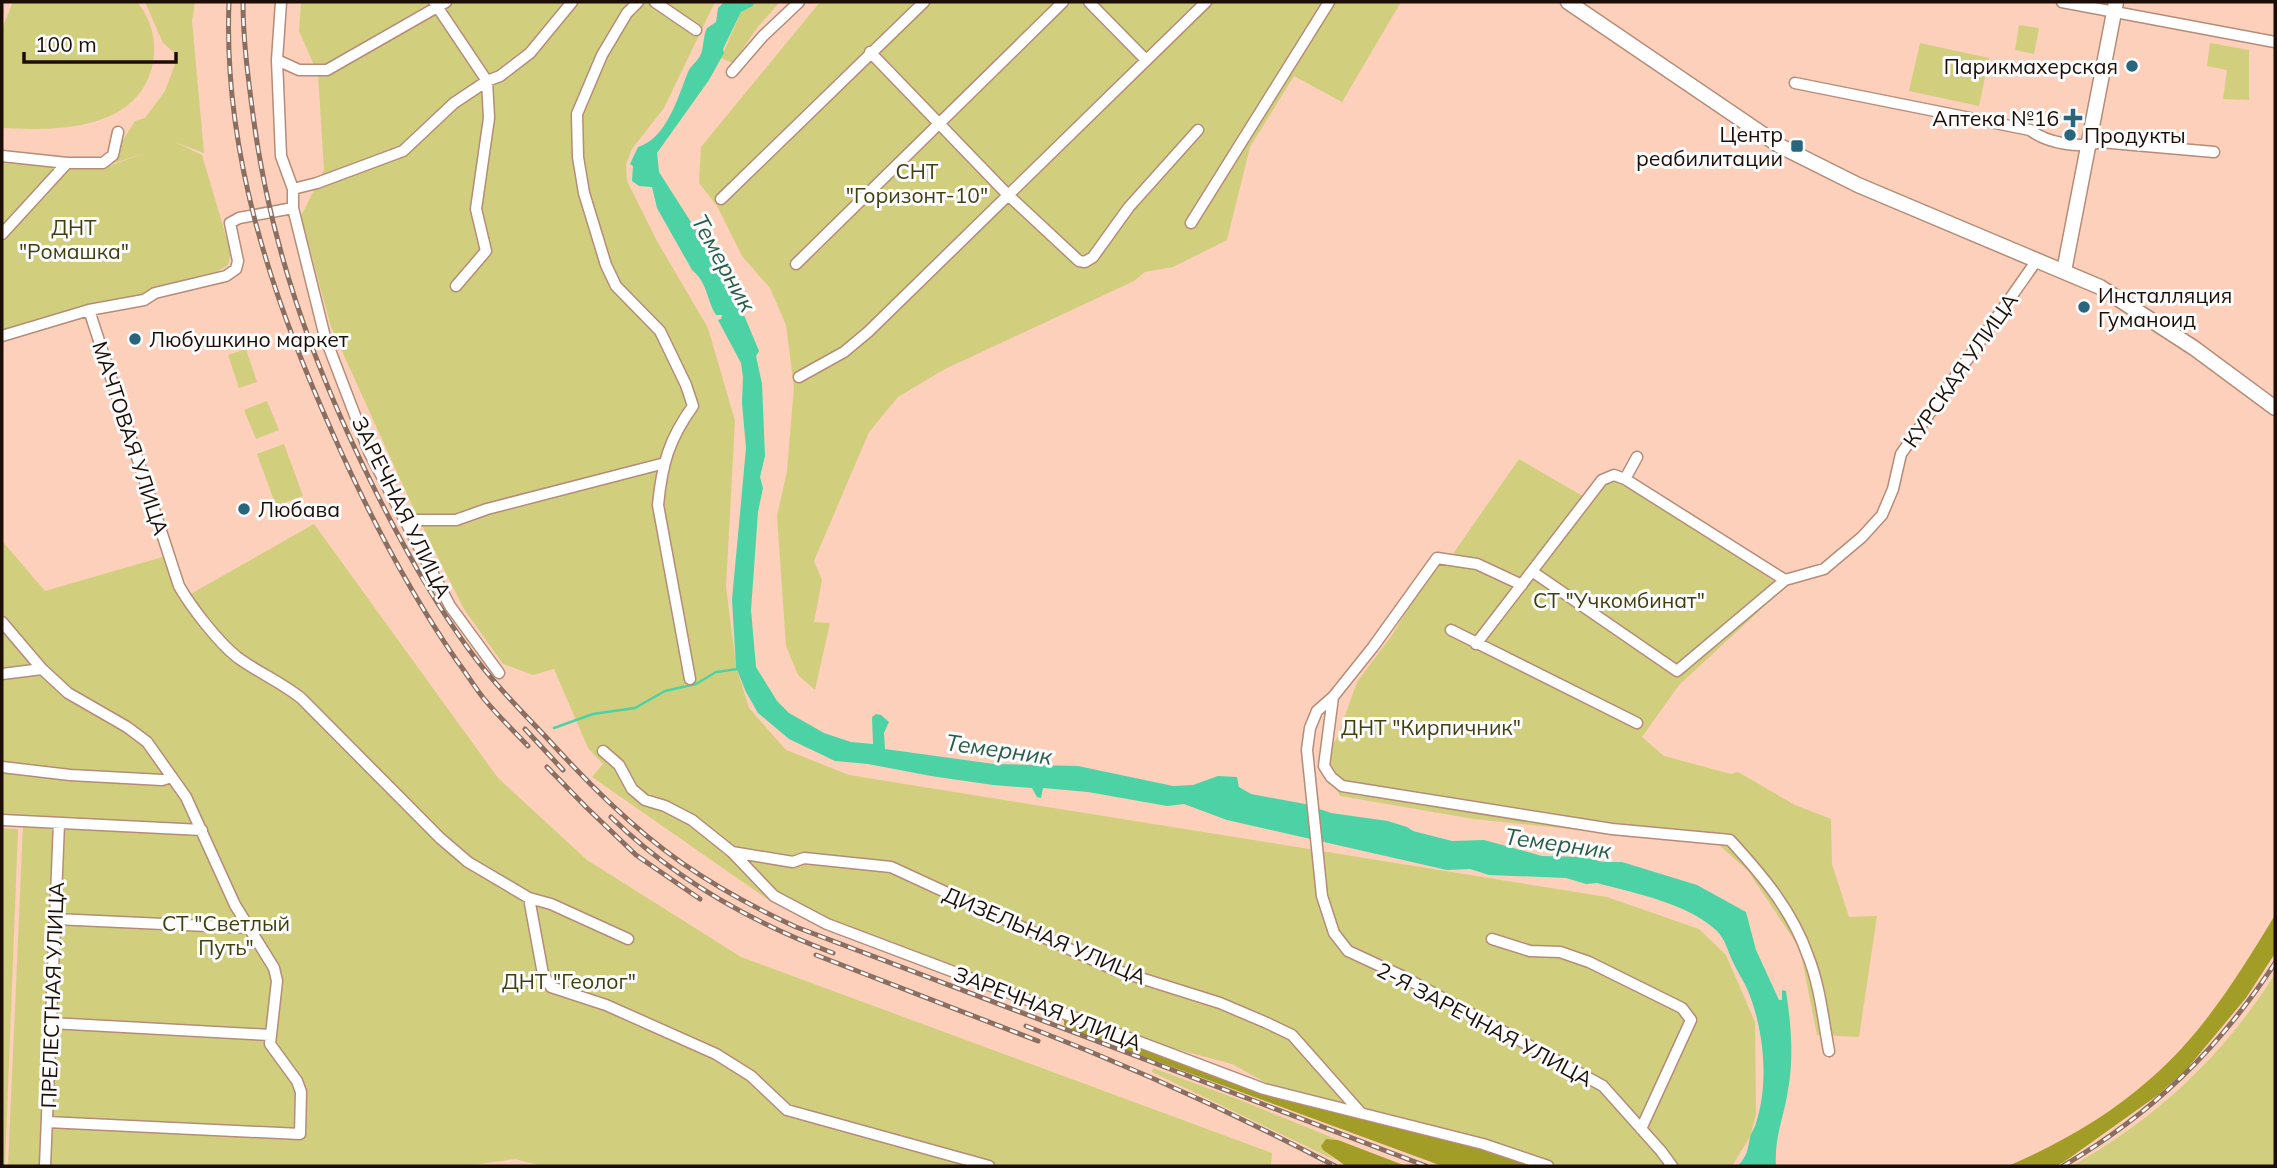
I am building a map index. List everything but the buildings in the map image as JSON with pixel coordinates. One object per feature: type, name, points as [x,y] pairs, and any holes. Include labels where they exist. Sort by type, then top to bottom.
[{"type":"street","name":"ЗАРЕЧНАЯ УЛИЦА","points":[[281,2],[277,60],[281,156],[293,189],[293,208],[325,337],[369,452],[404,520],[450,606],[499,673]]},
{"type":"street","points":[[293,189],[317,183],[403,151],[454,103],[487,81],[500,76],[530,53],[572,2]]},
{"type":"street","points":[[639,2],[627,13],[602,55],[577,114],[578,157],[584,193],[606,265],[616,286],[660,331],[693,405],[675,431],[665,463],[658,505],[690,679]]},
{"type":"street","points":[[655,2],[696,30]]},
{"type":"street","points":[[732,72],[763,36],[799,2]]},
{"type":"street","points":[[721,200],[924,2]]},
{"type":"street","points":[[796,264],[1063,2]]},
{"type":"street","points":[[1089,2],[1146,60]]},
{"type":"street","points":[[799,377],[844,352],[868,332],[1206,2]]},
{"type":"street","points":[[1191,223],[1329,2]]},
{"type":"street","points":[[1568,2],[1780,146],[1858,185],[2100,287],[2133,307],[2275,408]]},
{"type":"street","points":[[2062,2],[2115,6],[2275,42]]},
{"type":"street","points":[[277,60],[299,71],[327,70],[439,3],[487,81],[489,118],[476,209],[486,251],[456,286]]},
{"type":"street","points":[[2064,271],[2115,6]]},
{"type":"street","points":[[870,52],[1008,195],[1079,261],[1085,262],[1093,257],[1129,207],[1198,130]]},
{"type":"street","points":[[1795,83],[2030,130],[2040,138],[2088,146],[2100,142],[2214,152]]},
{"type":"street","points":[[2,156],[67,163],[103,163],[113,155],[118,132]]},
{"type":"street","points":[[2,234],[67,163]]},
{"type":"street","points":[[2,336],[89,310],[144,300],[155,293],[226,276],[236,269],[238,261],[230,223],[239,218],[293,208]]},
{"type":"street","name":"КУРСКАЯ УЛИЦА","points":[[1533,572],[1677,671],[1785,580],[1824,569],[1862,537],[1882,515],[1893,489],[1901,454],[2036,260]]},
{"type":"street","name":"МАЧТОВАЯ УЛИЦА","points":[[89,310],[179,586],[191,607],[236,656],[284,684],[302,698],[440,838],[468,862],[529,898],[551,904],[628,939]]},
{"type":"street","points":[[1625,479],[1637,457]]},
{"type":"street","points":[[404,520],[456,520],[487,509],[665,463]]},
{"type":"street","points":[[1476,644],[1602,480],[1614,475],[1625,479],[1785,580]]},
{"type":"street","points":[[1521,585],[1477,564],[1437,558],[1373,647],[1333,696],[1324,766],[1331,777],[1342,786],[1617,830],[1730,840],[1762,874],[1789,913],[1809,956],[1829,1051]]},
{"type":"street","points":[[2,622],[42,669],[68,693],[127,727],[147,743],[186,797],[235,905],[274,968],[277,981],[270,1044],[297,1081],[301,1092],[300,1134],[47,1122]]},
{"type":"street","points":[[1451,630],[1637,723]]},
{"type":"street","points":[[2,674],[42,669]]},
{"type":"street","name":"2-Я ЗАРЕЧНАЯ УЛИЦА","points":[[1333,696],[1317,711],[1310,728],[1307,750],[1322,896],[1334,933],[1348,951],[1402,976],[1603,1086],[1671,1166]]},
{"type":"street","name":"ЗАРЕЧНАЯ УЛИЦА","points":[[603,751],[619,765],[632,789],[645,800],[665,806],[692,820],[732,852],[775,896],[827,924],[1264,1089],[1483,1144],[1548,1166]]},
{"type":"street","points":[[2,767],[136,779],[162,780],[172,777]]},
{"type":"street","points":[[2,820],[202,830]]},
{"type":"street","name":"ПРЕЛЕСТНАЯ УЛИЦА","points":[[45,1166],[59,823]]},
{"type":"street","name":"ДИЗЕЛЬНАЯ УЛИЦА","points":[[732,852],[793,862],[804,858],[891,867],[1115,970],[1220,1003],[1292,1035],[1362,1114]]},
{"type":"street","points":[[529,898],[543,974],[551,987],[618,1010],[716,1054],[751,1076],[787,1111],[989,1166]]},
{"type":"street","points":[[55,919],[250,928]]},
{"type":"street","points":[[1492,939],[1530,951],[1560,952],[1589,962],[1682,1008],[1691,1020],[1641,1129]]},
{"type":"street","points":[[51,1023],[270,1035]]},
{"type":"green space","points":[[13,2],[137,2],[146,15],[153,38],[153,62],[145,85],[132,102],[114,114],[93,122],[47,129],[2,128],[2,29]]},
{"type":"green space","name":"ДНТ \"Ромашка\"","points":[[145,2],[195,2],[192,21],[204,153],[175,142],[202,155],[231,253],[228,265],[218,271],[2,337],[2,160],[104,168],[144,153],[106,166],[135,121],[145,118],[165,91],[178,56],[163,43]]},
{"type":"green space","points":[[301,2],[715,2],[664,108],[632,149],[626,164],[627,181],[657,241],[708,328],[735,421],[726,586],[736,666],[749,708],[786,750],[849,775],[1607,897],[1699,929],[1726,955],[1755,1022],[1756,1114],[1750,1137],[1732,1166],[1495,1166],[1321,1113],[1232,1064],[1127,1036],[906,947],[770,901],[592,777],[603,764],[588,748],[554,669],[533,675],[503,664],[464,609],[416,514],[331,327],[301,216],[324,170],[318,74],[299,31]]},
{"type":"green space","points":[[754,2],[780,2],[757,28],[733,63],[721,58],[741,12],[753,6]]},
{"type":"green space","name":"СНТ \"Горизонт-10\"","points":[[820,2],[1401,2],[1342,102],[1294,76],[1250,147],[1227,240],[1173,267],[1145,272],[1134,281],[945,369],[898,397],[869,432],[814,561],[822,580],[814,622],[830,623],[815,690],[798,675],[786,646],[777,516],[787,471],[794,387],[786,325],[770,288],[742,256],[717,206],[699,183],[701,147]]},
{"type":"green space","points":[[2019,25],[2039,28],[2034,54],[2015,50]]},
{"type":"green space","points":[[1920,43],[1989,58],[1979,106],[1909,91]]},
{"type":"green space","points":[[2210,43],[2249,50],[2249,100],[2223,99],[2227,70],[2207,66]]},
{"type":"green space","points":[[246,349],[257,382],[239,388],[228,355]]},
{"type":"green space","points":[[267,401],[279,430],[256,439],[244,410]]},
{"type":"green space","points":[[284,444],[303,496],[276,506],[257,454]]},
{"type":"green space","points":[[1519,459],[1586,498],[1610,469],[1784,588],[1679,685],[1642,737],[1664,756],[1731,774],[1738,772],[1795,805],[1831,819],[1832,864],[1849,917],[1877,916],[1859,1037],[1817,1035],[1800,949],[1748,871],[1719,845],[1474,819],[1340,796],[1322,762],[1337,738],[1357,682],[1392,635],[1439,558],[1448,561]]},
{"type":"green space","points":[[314,524],[498,778],[587,860],[741,957],[1272,1153],[1271,1166],[543,1166],[515,1159],[465,1166],[8,1166],[23,827],[2,826],[2,541],[45,591],[166,556],[180,600]]},
{"type":"green space","points":[[2,828],[18,829],[5,1166],[2,1166]]},
{"type":"green space","points":[[2275,974],[2275,1166],[2072,1166],[2133,1127],[2186,1083],[2233,1032]]},
{"type":"green space","points":[[1153,1068],[1338,1140],[1330,1139],[1323,1150],[1335,1160],[1152,1072]]},
{"type":"shaded area","points":[[724,2],[754,2],[753,6],[741,12],[709,80],[657,153],[659,172],[721,269],[736,296],[759,351],[756,356],[762,384],[765,456],[760,477],[763,488],[758,512],[751,610],[756,667],[777,701],[789,713],[824,733],[851,742],[873,744],[872,717],[881,715],[889,722],[884,733],[885,749],[994,764],[1078,766],[1173,786],[1193,785],[1218,776],[1237,777],[1239,787],[1251,794],[1305,804],[1331,813],[1388,821],[1452,841],[1484,840],[1542,856],[1584,857],[1603,862],[1622,862],[1697,885],[1746,912],[1756,950],[1779,1000],[1782,1000],[1782,990],[1786,991],[1791,1066],[1776,1146],[1776,1166],[1738,1166],[1747,1153],[1763,1092],[1763,1059],[1755,1010],[1724,941],[1716,930],[1675,906],[1597,883],[1586,884],[1566,878],[1489,875],[1470,869],[1447,870],[1227,820],[1184,804],[1167,806],[1088,792],[1043,788],[1041,798],[1037,797],[1032,788],[993,785],[835,761],[789,739],[758,713],[736,667],[732,600],[746,448],[741,363],[718,320],[722,315],[716,315],[701,280],[692,270],[657,208],[652,187],[639,186],[632,181],[633,166],[630,164],[638,147],[657,135],[670,116],[688,72],[701,54],[707,28],[716,22],[718,8]]},
{"type":"shaded area","points":[[2275,915],[2274,955],[2246,998],[2186,1070],[2158,1095],[2064,1162],[2056,1166],[2008,1166],[2064,1139],[2099,1118],[2149,1080],[2203,1023]]},
{"type":"shaded area","points":[[1064,1018],[1263,1090],[1399,1123],[1540,1166],[1442,1166],[1069,1029],[1064,1025]]},
{"type":"shaded area","points":[[1326,1139],[1338,1140],[1406,1166],[1346,1166],[1323,1150],[1321,1146]]},
{"type":"waterway","points":[[554,728],[593,714],[635,708],[665,691],[696,684],[716,672],[738,669]]},
{"type":"railway","points":[[229,2],[229,58],[243,169],[272,277],[311,383],[360,493],[422,607],[481,695],[528,746]]},
{"type":"railway","points":[[243,2],[253,115],[270,210],[296,302],[349,436],[404,546],[456,631],[478,662],[525,716],[593,787],[627,819],[682,863],[738,898],[796,927],[1426,1166]]},
{"type":"railway","points":[[525,729],[563,770]]},
{"type":"railway","points":[[547,767],[636,855],[700,899]]},
{"type":"railway","points":[[611,817],[660,860],[687,879],[772,927],[833,953]]},
{"type":"railway","points":[[816,955],[1038,1041]]},
{"type":"railway","points":[[2063,1166],[2126,1124],[2181,1077],[2230,1024],[2275,963]]},
{"type":"railway","points":[[1026,1026],[1182,1092],[1335,1166]]},
{"type":"place","name":"Парикмахерская","points":[[2132,66]]},
{"type":"place","name":"Аптека №16","points":[[2073,118]]},
{"type":"place","name":"Продукты","points":[[2070,135]]},
{"type":"place","name":"Центр реабилитации","points":[[1797,146]]},
{"type":"place","name":"Инсталляция Гуманоид","points":[[2084,307]]},
{"type":"place","name":"Любушкино маркет","points":[[135,339]]},
{"type":"place","name":"Любава","points":[[244,509]]},
{"type":"water label","name":"Темерник","points":[[724,263]]},
{"type":"water label","name":"Темерник","points":[[999,749]]},
{"type":"water label","name":"Темерник","points":[[1558,843]]},
{"type":"park label","name":"СТ \"Учкомбинат\"","points":[[1619,600]]},
{"type":"park label","name":"ДНТ \"Кирпичник\"","points":[[1431,727]]},
{"type":"park label","name":"СТ \"Светлый Путь\"","points":[[226,935]]},
{"type":"park label","name":"ДНТ \"Геолог\"","points":[[569,981]]}]
